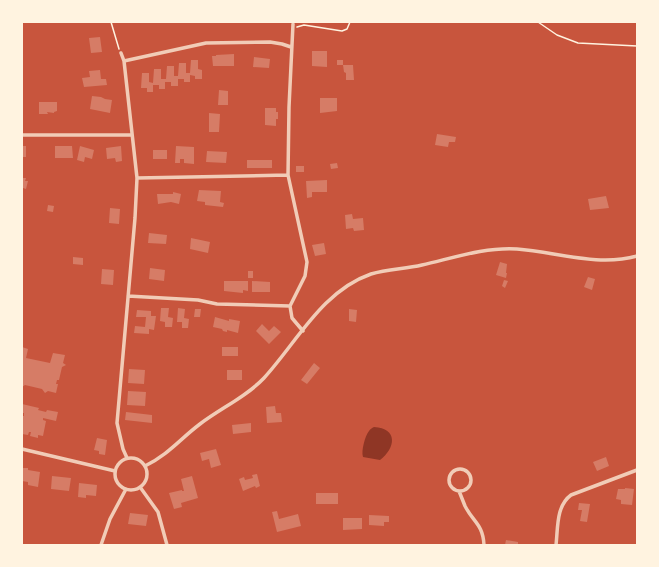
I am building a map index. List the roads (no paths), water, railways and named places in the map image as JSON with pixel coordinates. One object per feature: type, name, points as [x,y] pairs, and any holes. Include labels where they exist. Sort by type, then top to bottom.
[{"type":"street","points":[[293,24],[288,107],[288,175],[307,262],[305,276],[290,306],[292,318],[303,331]]},
{"type":"street","points":[[124,61],[206,43],[270,42],[291,47]]},
{"type":"street","points":[[121,53],[124,61],[137,178],[135,218],[116,423],[127,458]]},
{"type":"street","points":[[22,135],[132,135]]},
{"type":"street","points":[[137,178],[288,175]]},
{"type":"street","points":[[145,466],[170,451],[198,425],[246,393],[262,380],[280,361],[322,308],[341,290],[371,274],[493,250],[516,249],[584,260],[608,260],[637,256]]},
{"type":"street","points":[[128,296],[198,300],[217,304],[290,306]]},
{"type":"street","points":[[22,449],[115,471]]},
{"type":"street","points":[[127,458],[138,459],[145,466],[147,478],[140,487],[131,490],[126,489],[121,487],[117,482],[115,471],[117,465],[121,461],[127,458]]},
{"type":"street","points":[[459,491],[466,489],[471,480],[469,474],[460,469],[453,472],[449,478],[450,485],[459,491],[465,507],[478,524],[483,534],[484,545]]},
{"type":"street","points":[[556,545],[561,507],[565,499],[571,495],[637,470]]},
{"type":"street","points":[[140,487],[158,512],[167,545]]},
{"type":"street","points":[[101,545],[110,519],[126,489]]}]
